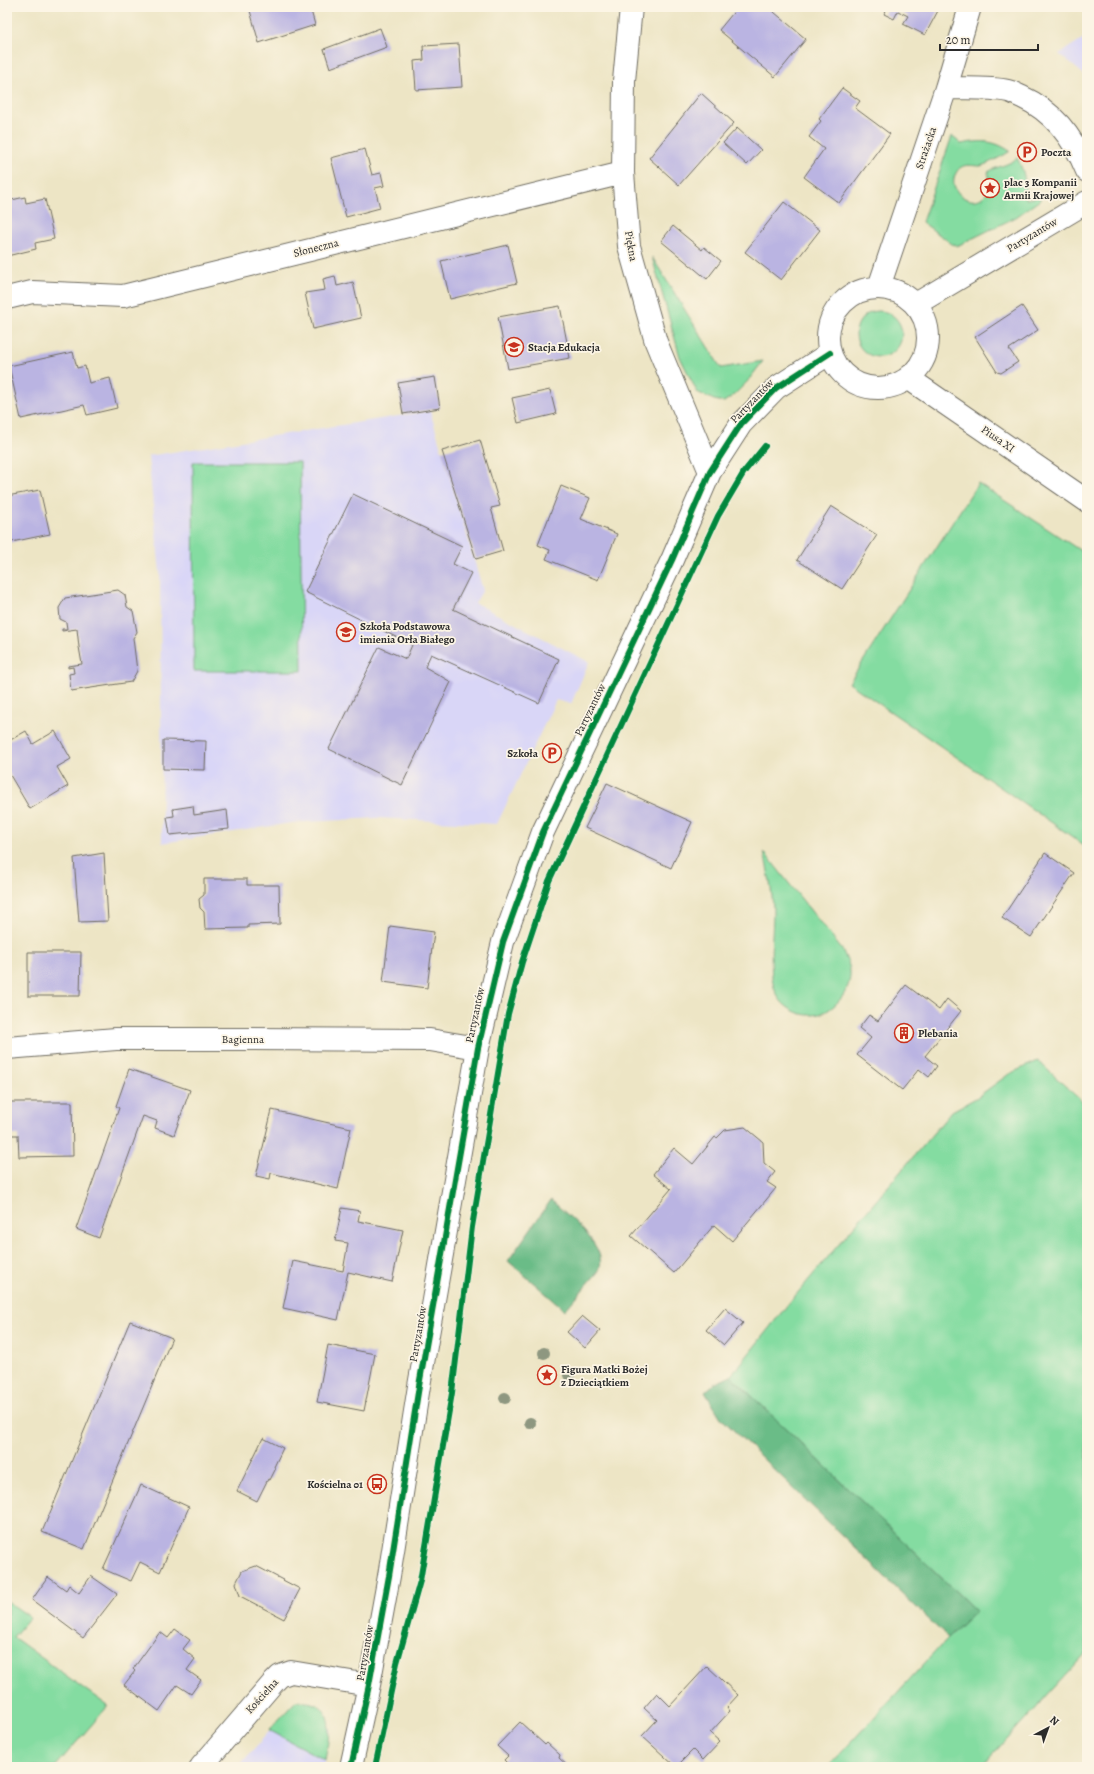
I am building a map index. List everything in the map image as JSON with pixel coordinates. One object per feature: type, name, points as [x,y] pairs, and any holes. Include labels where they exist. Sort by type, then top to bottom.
[{"type":"street","name":"Piękna","points":[[631,7],[624,81],[623,174],[629,246],[656,342],[710,472]]},
{"type":"street","name":"Strażacka","points":[[879,287],[946,88],[970,7]]},
{"type":"street","points":[[946,88],[982,88],[1008,91],[1036,103],[1063,126],[1079,152],[1087,171]]},
{"type":"street","name":"Słoneczna","points":[[7,298],[32,292],[123,296],[623,174]]},
{"type":"street","name":"Partyzantów","points":[[916,304],[1087,202]]},
{"type":"street","points":[[879,287],[892,289],[916,304],[925,326],[928,347],[919,367],[908,378],[893,386],[867,387],[842,373],[830,353],[829,348],[830,321],[839,306],[855,292],[879,287]]},
{"type":"street","name":"Partyzantów","points":[[351,1767],[369,1685],[390,1568],[420,1378],[478,1048],[503,942],[543,832],[672,560],[710,472],[740,424],[776,388],[830,353]]},
{"type":"street","name":"Piusa XI","points":[[908,378],[1087,501]]},
{"type":"street","name":"Bagienna","points":[[7,1048],[116,1039],[430,1040],[478,1048]]},
{"type":"street","name":"Kościelna","points":[[205,1766],[273,1683],[280,1676],[286,1673],[291,1672],[369,1685]]},
{"type":"shaded area","points":[[1087,36],[1087,77],[1059,54]]},
{"type":"shaded area","name":"Szkoła Podstawowa imienia Orła Białego","points":[[430,411],[483,590],[475,603],[589,662],[571,704],[556,700],[497,824],[376,818],[291,823],[162,843],[160,573],[148,456]]},
{"type":"shaded area","points":[[296,1701],[307,1701],[321,1707],[327,1717],[330,1730],[323,1767],[238,1767]]},
{"type":"green space","points":[[952,136],[961,144],[987,142],[1004,147],[1010,151],[995,160],[980,166],[967,165],[961,167],[956,173],[954,186],[962,196],[973,200],[979,199],[985,195],[990,187],[988,172],[1010,163],[1017,158],[1022,168],[1026,188],[1026,199],[1040,197],[1040,200],[1016,217],[957,246],[922,222]]},
{"type":"green space","points":[[652,257],[721,368],[763,361],[747,382],[734,395],[724,402],[714,400],[697,392],[680,357]]},
{"type":"green space","points":[[879,311],[892,315],[898,321],[902,334],[898,347],[892,353],[879,357],[866,353],[860,347],[856,334],[860,321],[866,315]]},
{"type":"green space","points":[[193,462],[300,462],[302,671],[194,671]]},
{"type":"green space","points":[[978,483],[1087,555],[1087,847],[849,683]]},
{"type":"green space","points":[[764,852],[843,951],[850,969],[850,979],[844,994],[827,1011],[819,1014],[801,1014],[787,1007],[777,995],[774,987],[771,966],[773,905]]},
{"type":"green space","points":[[1038,1061],[1087,1106],[1087,1652],[981,1767],[828,1767],[948,1638],[976,1611],[731,1376],[789,1303],[952,1111],[976,1098],[1009,1074]]},
{"type":"green space","points":[[551,1200],[577,1223],[594,1243],[599,1253],[601,1263],[598,1272],[565,1310],[508,1261]]},
{"type":"green space","points":[[731,1376],[976,1611],[948,1638],[721,1418],[705,1392],[714,1384]]},
{"type":"green space","points":[[7,1601],[30,1617],[13,1637],[108,1706],[55,1767],[7,1767]]},
{"type":"green space","points":[[296,1701],[309,1702],[319,1706],[325,1712],[328,1719],[329,1728],[325,1760],[269,1730]]},
{"type":"building","points":[[249,7],[310,7],[315,25],[259,43]]},
{"type":"building","points":[[735,7],[768,7],[806,39],[775,77],[719,30],[737,8]]},
{"type":"building","points":[[888,7],[940,7],[925,35],[903,24],[908,16],[898,11],[894,19],[884,14]]},
{"type":"building","points":[[380,28],[387,47],[330,68],[324,49]]},
{"type":"building","points":[[459,44],[462,87],[416,90],[414,61],[424,60],[423,46]]},
{"type":"building","points":[[842,88],[860,101],[855,108],[890,134],[839,203],[804,177],[824,149],[809,137],[821,121],[819,119]]},
{"type":"building","points":[[701,93],[734,123],[679,185],[649,158]]},
{"type":"building","points":[[737,128],[761,150],[747,165],[723,143]]},
{"type":"building","points":[[365,149],[372,175],[381,173],[384,186],[375,188],[380,208],[346,217],[331,158]]},
{"type":"building","points":[[25,197],[26,203],[45,199],[54,239],[35,243],[36,249],[7,256],[7,201]]},
{"type":"building","points":[[784,202],[820,230],[781,280],[745,252]]},
{"type":"building","points":[[673,226],[702,250],[704,247],[721,261],[707,279],[661,241]]},
{"type":"building","points":[[508,245],[517,283],[450,299],[441,261]]},
{"type":"building","points":[[335,276],[337,286],[353,282],[361,318],[313,329],[305,293],[325,290],[323,279]]},
{"type":"building","points":[[560,306],[570,358],[508,369],[498,317]]},
{"type":"building","points":[[1022,306],[1038,330],[1009,349],[1018,362],[1001,373],[997,372],[975,337]]},
{"type":"building","points":[[73,352],[77,368],[85,366],[89,383],[110,378],[117,408],[87,415],[84,405],[21,419],[9,366]]},
{"type":"building","points":[[435,377],[440,408],[403,414],[398,383]]},
{"type":"building","points":[[550,390],[556,414],[518,423],[512,398]]},
{"type":"building","points":[[480,440],[500,506],[491,508],[503,551],[476,559],[442,451]]},
{"type":"building","points":[[561,486],[590,498],[581,519],[617,534],[598,580],[546,559],[550,550],[538,545]]},
{"type":"building","points":[[40,490],[50,534],[7,543],[7,496]]},
{"type":"building","points":[[353,494],[462,546],[453,564],[471,573],[453,609],[559,659],[539,703],[431,654],[425,667],[451,682],[402,785],[329,749],[379,647],[406,659],[412,645],[305,592]]},
{"type":"building","points":[[831,506],[877,535],[842,589],[797,560]]},
{"type":"building","points":[[118,590],[125,595],[127,607],[133,611],[137,632],[133,638],[137,671],[131,682],[71,691],[69,674],[74,673],[73,667],[68,668],[68,666],[82,664],[77,629],[62,631],[62,629],[67,629],[66,622],[60,619],[59,608],[65,598]]},
{"type":"building","points":[[26,731],[33,744],[55,731],[71,759],[57,767],[68,786],[30,809],[7,770],[7,742]]},
{"type":"building","points":[[163,740],[206,741],[205,770],[163,769]]},
{"type":"building","points":[[607,783],[692,822],[671,868],[585,828]]},
{"type":"building","points":[[193,806],[194,815],[227,810],[229,829],[170,835],[167,817],[174,816],[173,809]]},
{"type":"building","points":[[104,853],[108,921],[79,922],[74,858]]},
{"type":"building","points":[[1045,853],[1074,873],[1031,937],[1002,918]]},
{"type":"building","points":[[204,879],[247,879],[247,885],[279,885],[280,924],[248,925],[248,928],[205,929],[204,912],[200,908],[199,899],[204,895]]},
{"type":"building","points":[[390,926],[434,932],[427,988],[383,982]]},
{"type":"building","points":[[28,952],[81,952],[80,996],[28,996]]},
{"type":"building","name":"Plebania","points":[[906,985],[939,1010],[947,999],[961,1011],[925,1056],[937,1066],[929,1077],[919,1069],[902,1090],[857,1055],[871,1038],[859,1028],[869,1015],[878,1021]]},
{"type":"building","points":[[129,1069],[190,1090],[174,1135],[155,1128],[157,1121],[143,1116],[99,1238],[76,1229],[119,1108],[116,1106]]},
{"type":"building","points":[[7,1102],[72,1102],[73,1156],[19,1157],[18,1135],[7,1135]]},
{"type":"building","points":[[272,1110],[351,1128],[338,1189],[271,1173],[270,1179],[256,1176]]},
{"type":"building","points":[[745,1127],[763,1142],[764,1163],[775,1172],[767,1182],[776,1188],[732,1241],[714,1225],[674,1273],[631,1236],[671,1189],[653,1174],[674,1148],[693,1164],[715,1137],[717,1138],[725,1130]]},
{"type":"building","points":[[342,1208],[360,1211],[358,1221],[403,1230],[392,1282],[348,1272],[338,1320],[283,1308],[293,1261],[343,1271],[348,1243],[335,1241]]},
{"type":"building","points":[[725,1308],[743,1323],[724,1345],[706,1330]]},
{"type":"building","points":[[582,1316],[600,1331],[585,1348],[567,1332]]},
{"type":"building","points":[[130,1321],[172,1338],[84,1549],[42,1532]]},
{"type":"building","points":[[328,1345],[375,1354],[364,1411],[317,1402]]},
{"type":"building","points":[[263,1438],[283,1448],[274,1467],[276,1468],[270,1480],[268,1479],[257,1501],[237,1491]]},
{"type":"building","points":[[141,1485],[189,1507],[160,1572],[140,1562],[131,1581],[103,1569]]},
{"type":"building","points":[[256,1566],[300,1589],[284,1619],[240,1596],[236,1583],[242,1571]]},
{"type":"building","points":[[91,1576],[117,1594],[83,1638],[32,1600],[48,1577],[66,1590],[69,1585],[79,1593]]},
{"type":"building","points":[[175,1629],[190,1640],[183,1649],[195,1659],[187,1670],[201,1680],[191,1694],[177,1685],[159,1711],[124,1685],[135,1671],[133,1669],[160,1632],[168,1638]]},
{"type":"building","points":[[707,1666],[738,1695],[727,1707],[730,1711],[710,1733],[720,1742],[703,1760],[693,1750],[676,1767],[642,1736],[657,1720],[644,1708],[657,1693],[670,1706]]},
{"type":"building","points":[[520,1722],[545,1745],[547,1743],[560,1755],[559,1758],[569,1767],[503,1767],[507,1763],[504,1760],[508,1756],[497,1746]]},
{"type":"cycle path","points":[[351,1767],[369,1685],[389,1576],[419,1386],[478,1048],[503,942],[543,832],[672,560],[710,472],[741,424],[776,388],[830,353]]},
{"type":"cycle path","points":[[375,1767],[397,1663],[420,1581],[452,1393],[472,1227],[508,1014],[522,962],[549,881],[718,516],[744,472],[765,446]]},
{"type":"place","name":"Poczta","points":[[1027,152]]},
{"type":"place","name":"plac 3 Kompanii Armii Krajowej","points":[[990,188]]},
{"type":"place","name":"Stacja Edukacja","points":[[514,347]]},
{"type":"place","name":"Szkoła Podstawowa imienia Orła Białego","points":[[346,632]]},
{"type":"place","name":"Szkoła","points":[[552,753]]},
{"type":"place","name":"Plebania","points":[[904,1033]]},
{"type":"place","name":"Figura Matki Bożej z Dzieciątkiem","points":[[547,1375]]},
{"type":"place","name":"Kościelna 01","points":[[377,1484]]}]
